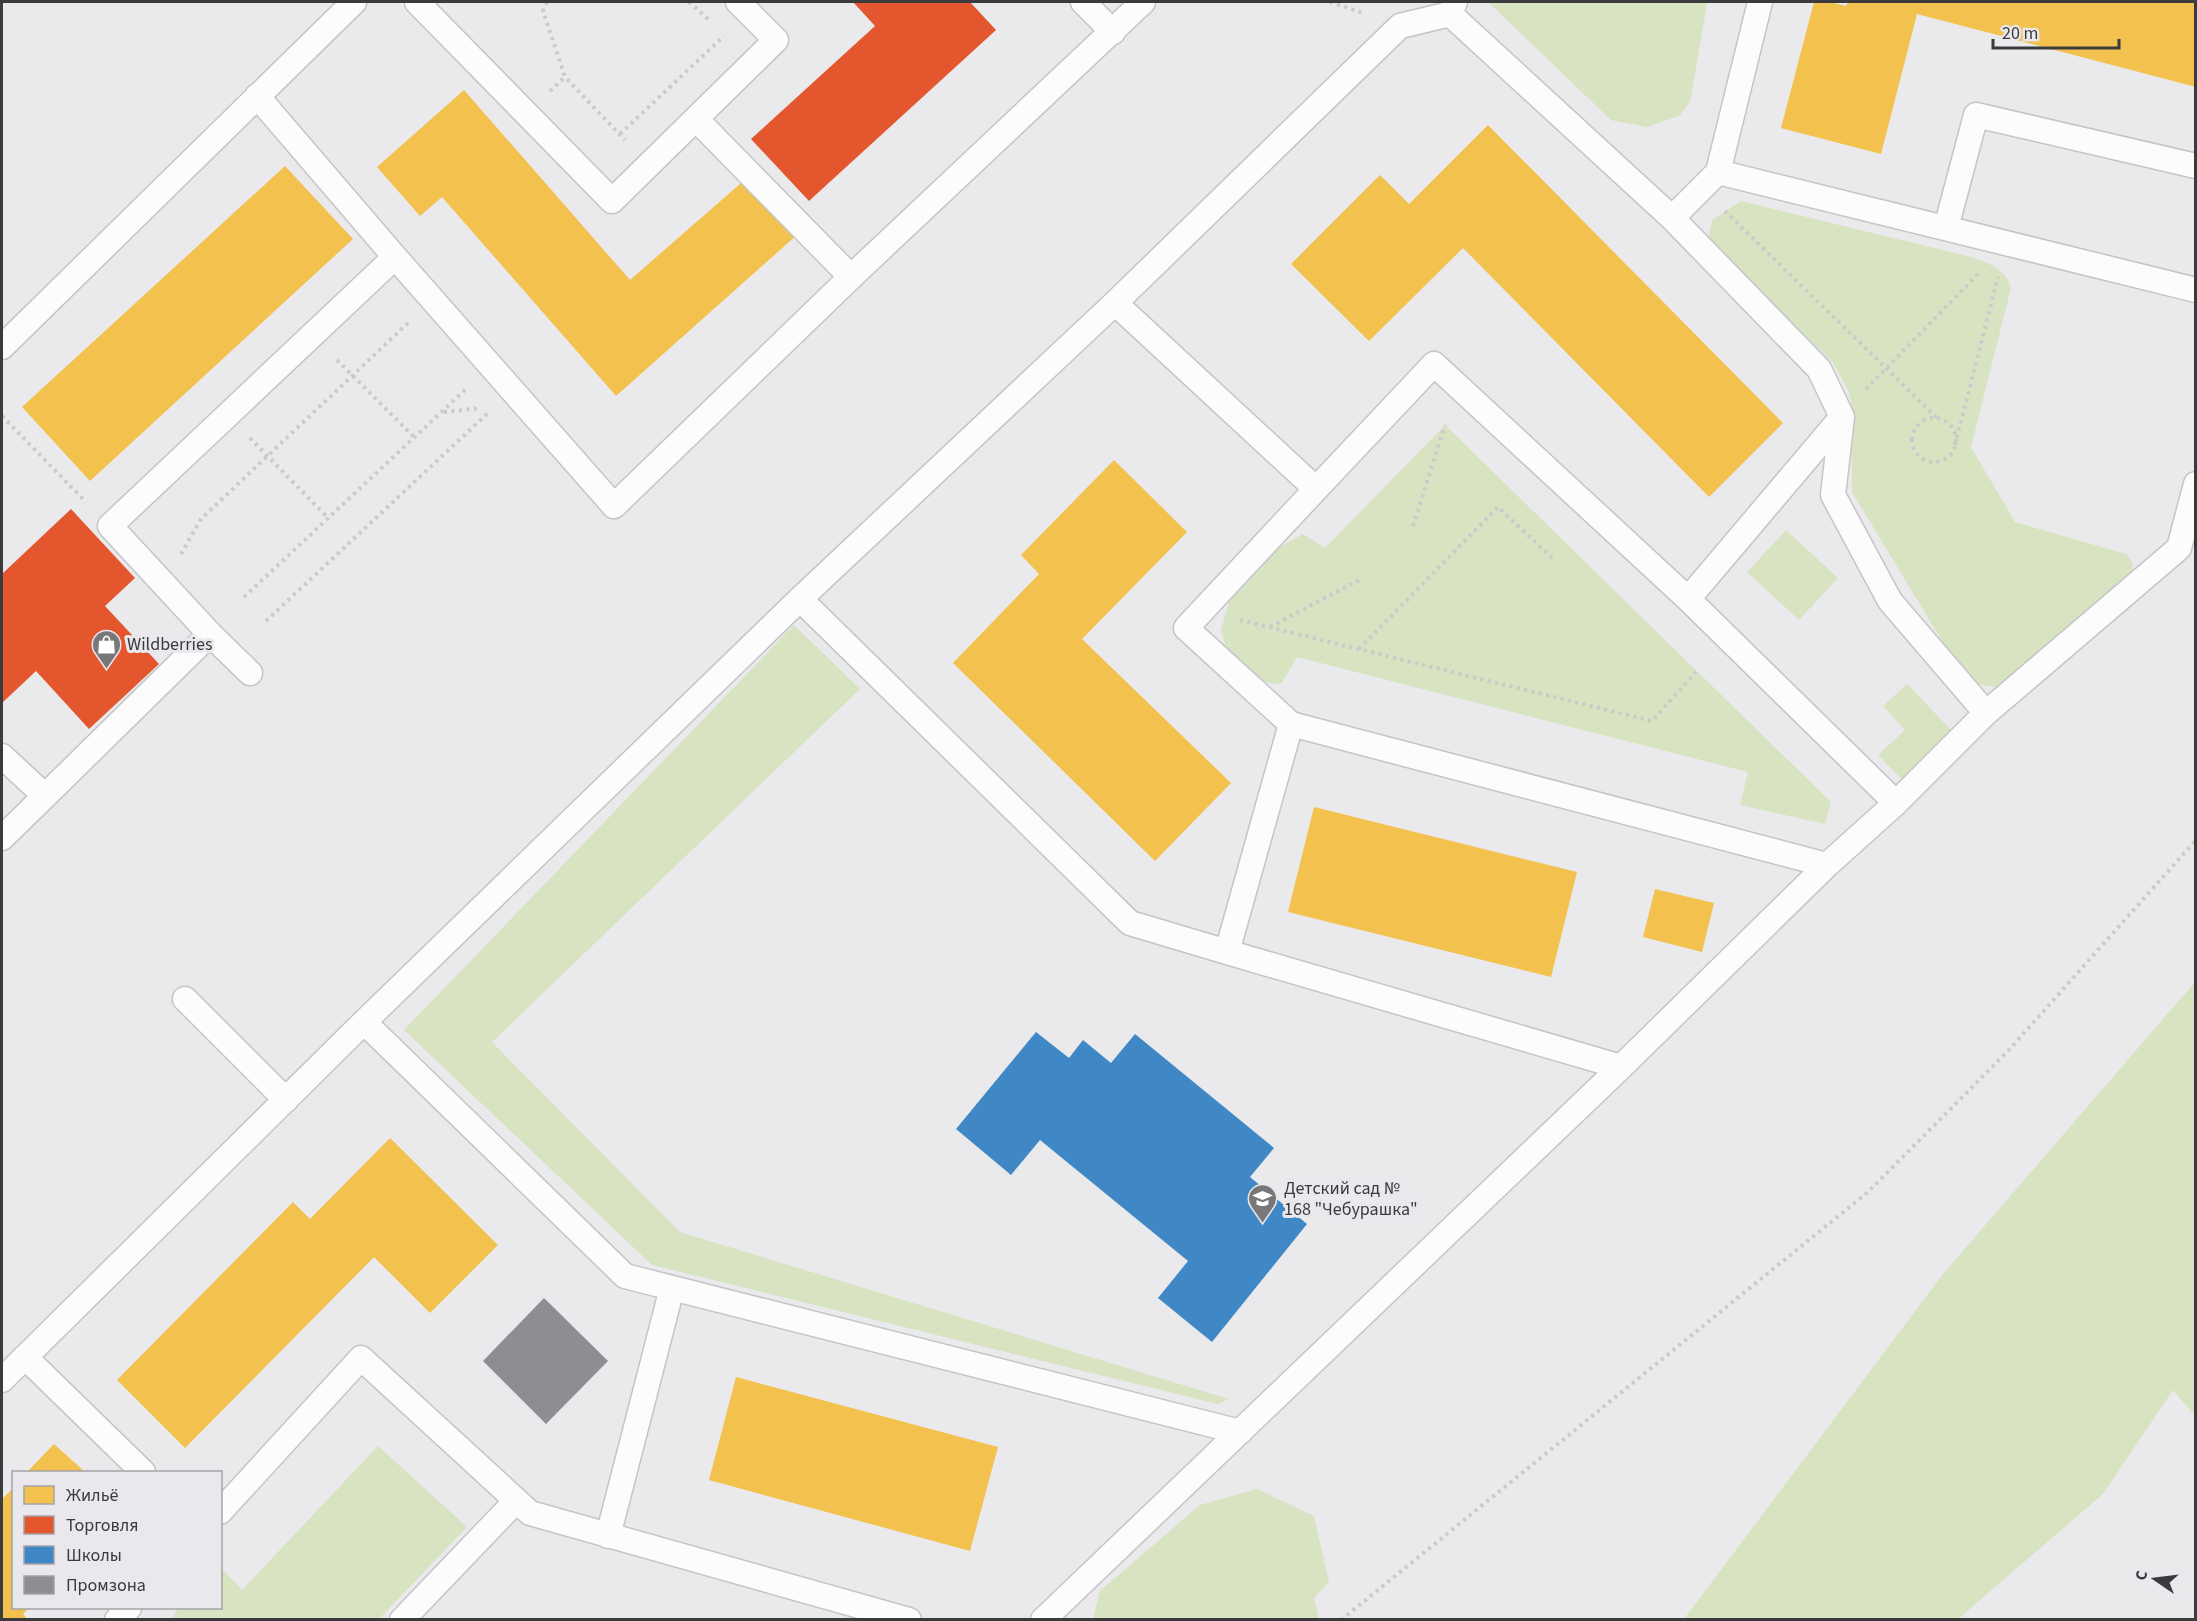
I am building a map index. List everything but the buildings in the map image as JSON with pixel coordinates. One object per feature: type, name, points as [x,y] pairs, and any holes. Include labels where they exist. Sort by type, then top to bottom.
[{"type":"lane","points":[[2,347],[354,2]]},
{"type":"lane","points":[[417,2],[612,201],[776,40],[738,2]]},
{"type":"lane","points":[[1083,2],[1113,32]]},
{"type":"lane","points":[[257,96],[614,506],[851,277],[1143,2]]},
{"type":"lane","points":[[1672,218],[1718,172],[1760,2]]},
{"type":"lane","points":[[2,1380],[364,1022],[800,599],[1114,303],[1400,26],[1453,8],[1672,218],[1819,369],[1841,416],[1833,495],[1890,601],[1986,713]]},
{"type":"lane","points":[[1946,228],[1976,115],[2196,166]]},
{"type":"lane","points":[[696,119],[851,277]]},
{"type":"lane","points":[[1718,172],[2196,290]]},
{"type":"lane","points":[[250,673],[210,634],[110,526],[395,257]]},
{"type":"lane","points":[[1114,303],[1316,489]]},
{"type":"lane","points":[[1827,865],[1291,724],[1186,628],[1434,364],[1688,599],[1896,803]]},
{"type":"lane","points":[[1688,599],[1841,416]]},
{"type":"lane","points":[[1043,1620],[1621,1067],[1827,865],[1896,803],[1986,713],[2179,548],[2196,484]]},
{"type":"lane","points":[[800,599],[1130,923],[1621,1067]]},
{"type":"lane","points":[[2,838],[210,634]]},
{"type":"lane","points":[[1227,952],[1291,724]]},
{"type":"lane","points":[[2,756],[45,796]]},
{"type":"lane","points":[[185,999],[286,1100]]},
{"type":"lane","points":[[364,1022],[625,1276],[1240,1432]]},
{"type":"lane","points":[[608,1536],[672,1288]]},
{"type":"lane","points":[[25,1357],[141,1471]]},
{"type":"lane","points":[[222,1510],[361,1358],[530,1513],[909,1620]]},
{"type":"lane","points":[[402,1620],[516,1501]]},
{"type":"lane","points":[[117,1620],[128,1609]]},
{"type":"path","points":[[547,2],[543,11],[565,77],[620,134],[725,35],[718,28]]},
{"type":"path","points":[[689,2],[711,22]]},
{"type":"path","points":[[1725,210],[1937,417],[1951,425],[1956,438],[1955,445]]},
{"type":"path","points":[[1937,417],[1923,420],[1917,425],[1911,439],[1915,453],[1927,461],[1942,461],[1953,452],[2000,270]]},
{"type":"path","points":[[1841,416],[1981,271]]},
{"type":"path","points":[[163,584],[201,519],[432,299]]},
{"type":"path","points":[[312,335],[415,438]]},
{"type":"path","points":[[244,597],[490,366]]},
{"type":"path","points":[[266,621],[495,406]]},
{"type":"path","points":[[227,415],[329,519]]},
{"type":"path","points":[[2,416],[110,526]]},
{"type":"path","points":[[1413,526],[1445,425]]},
{"type":"path","points":[[1358,649],[1420,583],[1498,507],[1553,559]]},
{"type":"path","points":[[1269,628],[1363,578]]},
{"type":"path","points":[[1212,600],[1225,617],[1652,721],[1697,671]]},
{"type":"path","points":[[1341,1620],[1868,1192],[2008,1052],[2196,840]]},
{"type":"green space","points":[[1488,2],[1706,2],[1690,102],[1679,116],[1647,127],[1611,120]]},
{"type":"green space","points":[[1741,201],[1971,257],[2001,271],[2009,281],[2011,288],[1971,447],[2015,522],[2126,554],[2131,559],[2132,567],[2129,576],[2000,688],[1977,684],[1957,666],[1852,492],[1851,400],[1832,361],[1714,249],[1709,235],[1712,220]]},
{"type":"green space","points":[[1445,425],[1831,802],[1825,824],[1740,805],[1748,772],[1297,657],[1282,683],[1274,684],[1264,681],[1226,648],[1221,630],[1229,602],[1280,547],[1303,534],[1325,548]]},
{"type":"green space","points":[[1786,530],[1838,578],[1799,620],[1747,572]]},
{"type":"green space","points":[[794,625],[860,689],[492,1042],[680,1232],[1229,1399],[1218,1404],[652,1265],[404,1030]]},
{"type":"green space","points":[[1907,684],[1955,734],[1905,783],[1878,755],[1905,730],[1883,706]]},
{"type":"green space","points":[[2195,982],[2195,1416],[2173,1390],[2103,1494],[1958,1619],[1684,1619],[1943,1274]]},
{"type":"green space","points":[[378,1446],[467,1527],[379,1619],[172,1619],[177,1609],[222,1609],[222,1569],[242,1590]]},
{"type":"green space","points":[[1257,1489],[1314,1516],[1329,1582],[1314,1598],[1319,1619],[1093,1619],[1100,1591],[1200,1505]]},
{"type":"place","name":"Wildberries","points":[[106,670]]},
{"type":"place","name":"Детский сад № 168 \"Чебурашка\"","points":[[1263,1224]]}]
